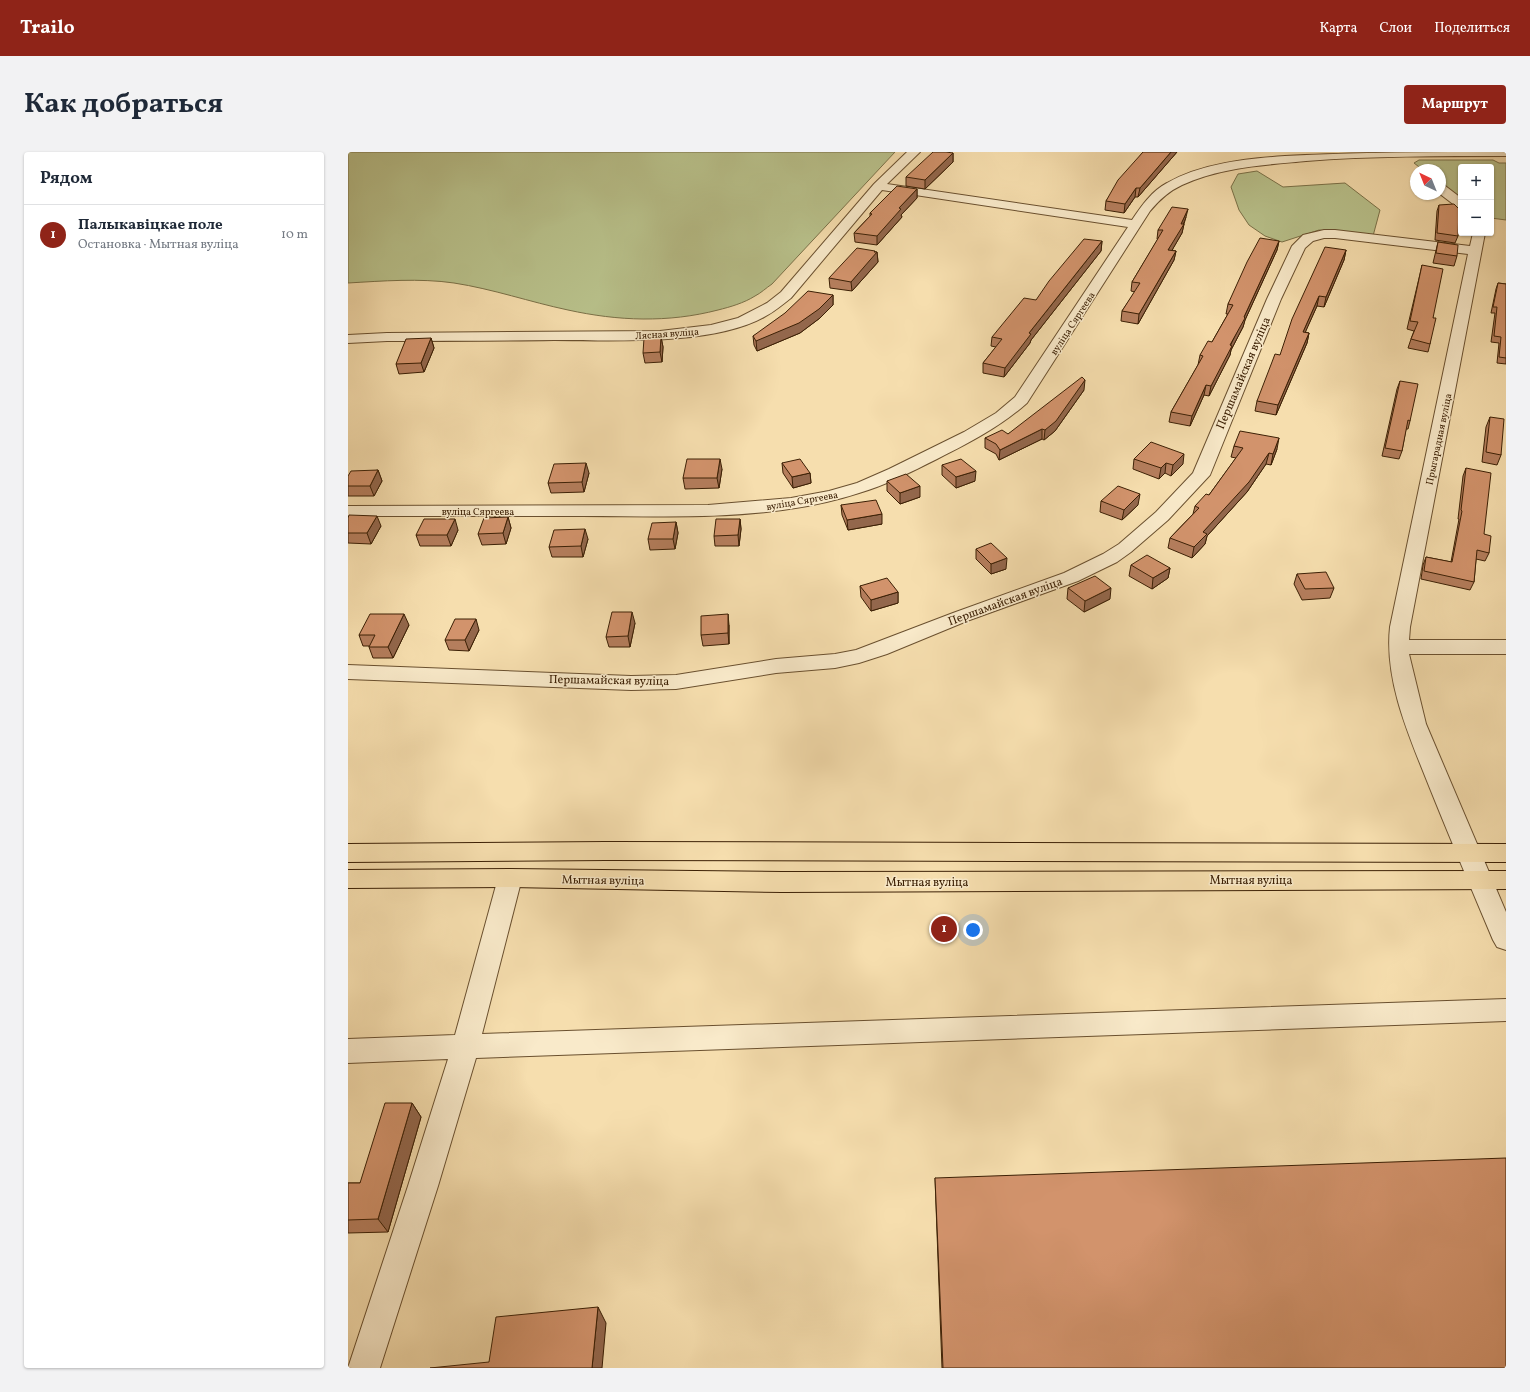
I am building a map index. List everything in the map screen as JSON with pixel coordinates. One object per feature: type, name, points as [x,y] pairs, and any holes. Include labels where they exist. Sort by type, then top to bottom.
[{"type":"main road","points":[[348,853],[606,851],[1506,853]]},
{"type":"main road","name":"Мытная вуліца","points":[[348,879],[510,878],[782,882],[1506,880]]},
{"type":"street","name":"Лясная вуліца","points":[[348,339],[450,336],[638,336],[704,330],[742,322],[758,316],[773,307],[786,295],[878,187],[914,152]]},
{"type":"street","points":[[1394,153],[1410,165]]},
{"type":"street","name":"вуліца Сяргеева","points":[[348,511],[687,511],[742,509],[815,500],[854,490],[906,467],[980,430],[1009,411],[1021,400],[1151,202],[1161,192],[1179,181],[1200,174],[1232,167],[1278,161],[1394,153],[1506,153]]},
{"type":"street","points":[[878,187],[1136,224]]},
{"type":"street","points":[[1446,193],[1458,202]]},
{"type":"street","name":"Першамайская вуліца","points":[[348,672],[631,683],[676,682],[776,666],[835,661],[880,649],[960,617],[1055,583],[1094,567],[1125,548],[1162,516],[1201,475],[1274,299],[1300,246],[1308,238],[1324,234],[1335,234],[1476,251]]},
{"type":"street","points":[[1476,251],[1478,236]]},
{"type":"street","name":"Прыгарадная вуліца","points":[[1399,637],[1476,251]]},
{"type":"street","points":[[1506,647],[1399,637],[1406,689],[1415,724],[1479,880],[1506,940]]},
{"type":"street","points":[[364,1368],[465,1047],[497,933],[510,878]]},
{"type":"street","points":[[348,1051],[1506,1010]]},
{"type":"green space","points":[[348,152],[895,152],[772,284],[759,293],[746,301],[723,309],[680,317],[643,319],[587,314],[483,289],[441,281],[414,280],[348,283]]},
{"type":"green space","points":[[1419,160],[1493,160],[1499,163],[1506,163],[1506,220],[1494,218],[1494,164],[1458,164],[1458,197],[1446,188],[1446,164],[1414,163]]},
{"type":"green space","points":[[1257,171],[1283,187],[1345,183],[1380,210],[1373,236],[1319,230],[1282,242],[1265,236],[1249,225],[1239,210],[1231,187],[1238,174]]},
{"type":"building","points":[[933,152],[953,153],[925,180],[906,177]]},
{"type":"building","points":[[1143,152],[1171,152],[1140,188],[1136,188],[1125,204],[1106,201],[1118,180]]},
{"type":"building","points":[[897,186],[917,189],[899,208],[901,209],[877,236],[854,233],[872,214],[870,213]]},
{"type":"building","points":[[1454,204],[1458,208],[1458,236],[1437,233],[1439,205]]},
{"type":"building","points":[[1172,207],[1188,209],[1181,224],[1184,224],[1168,250],[1176,251],[1139,314],[1122,311],[1140,283],[1132,282],[1163,230],[1158,230]]},
{"type":"building","points":[[1260,238],[1279,241],[1244,317],[1245,318],[1230,345],[1232,346],[1211,386],[1206,385],[1192,416],[1171,412],[1203,356],[1200,355],[1208,341],[1212,342],[1233,305],[1228,304],[1247,262]]},
{"type":"building","points":[[1084,239],[1102,241],[1029,333],[1031,334],[1005,368],[983,363],[1002,339],[992,337],[1024,298],[1036,300],[1049,281]]},
{"type":"building","points":[[1438,242],[1458,245],[1457,256],[1436,253]]},
{"type":"building","points":[[1325,247],[1346,250],[1326,297],[1319,296],[1303,332],[1309,333],[1278,405],[1257,401],[1275,354],[1280,355],[1292,319]]},
{"type":"building","points":[[857,248],[877,252],[851,282],[829,278]]},
{"type":"building","points":[[1422,265],[1443,269],[1433,318],[1436,318],[1430,344],[1411,339],[1418,322],[1410,321]]},
{"type":"building","points":[[1498,283],[1506,284],[1506,358],[1499,357],[1501,337],[1494,336],[1497,307],[1493,307]]},
{"type":"building","points":[[808,291],[833,295],[819,309],[799,323],[756,341],[753,336],[785,313]]},
{"type":"building","points":[[661,337],[660,352],[643,353],[644,338]]},
{"type":"building","points":[[431,338],[421,363],[396,364],[406,339]]},
{"type":"building","points":[[1082,377],[1085,380],[1056,421],[1045,430],[1042,429],[1000,450],[996,444],[985,438],[1002,430],[1008,434]]},
{"type":"building","points":[[1400,381],[1418,384],[1410,421],[1408,420],[1402,451],[1385,448]]},
{"type":"building","points":[[1490,417],[1504,419],[1501,455],[1486,452]]},
{"type":"building","points":[[1240,431],[1279,438],[1273,454],[1269,453],[1249,482],[1203,532],[1207,534],[1194,547],[1170,538],[1199,508],[1195,506],[1206,494],[1209,495],[1243,448],[1234,446]]},
{"type":"building","points":[[1151,442],[1184,454],[1173,465],[1166,463],[1161,468],[1134,459]]},
{"type":"building","points":[[687,459],[720,459],[717,478],[683,478]]},
{"type":"building","points":[[800,459],[810,473],[792,477],[782,463]]},
{"type":"building","points":[[961,459],[976,471],[956,477],[942,465]]},
{"type":"building","points":[[586,463],[582,482],[548,483],[554,464]]},
{"type":"building","points":[[1466,468],[1491,473],[1484,534],[1491,536],[1489,553],[1477,550],[1474,582],[1424,571],[1426,557],[1452,562],[1462,511]]},
{"type":"building","points":[[378,470],[370,486],[348,486],[348,476],[351,471]]},
{"type":"building","points":[[906,474],[920,486],[900,493],[887,481]]},
{"type":"building","points":[[1118,486],[1140,494],[1124,510],[1101,501]]},
{"type":"building","points":[[876,500],[882,514],[847,520],[841,505]]},
{"type":"building","points":[[349,515],[377,516],[367,533],[348,533]]},
{"type":"building","points":[[508,517],[503,533],[478,534],[484,518]]},
{"type":"building","points":[[424,519],[455,519],[447,535],[416,535]]},
{"type":"building","points":[[716,519],[740,519],[738,535],[714,536]]},
{"type":"building","points":[[676,522],[673,539],[648,539],[652,523]]},
{"type":"building","points":[[585,529],[581,546],[549,547],[554,530]]},
{"type":"building","points":[[991,543],[1007,558],[991,564],[976,549]]},
{"type":"building","points":[[1147,555],[1170,568],[1153,578],[1131,565]]},
{"type":"building","points":[[1326,572],[1334,588],[1305,589],[1297,574]]},
{"type":"building","points":[[1095,576],[1111,588],[1085,601],[1068,588]]},
{"type":"building","points":[[887,578],[898,592],[871,600],[860,586]]},
{"type":"building","points":[[612,612],[632,612],[628,636],[606,637]]},
{"type":"building","points":[[370,614],[404,614],[388,647],[369,647],[375,635],[359,635]]},
{"type":"building","points":[[728,614],[728,633],[701,635],[701,616]]},
{"type":"building","points":[[455,619],[476,619],[465,640],[445,640]]},
{"type":"building","points":[[385,1103],[412,1103],[378,1219],[348,1220],[348,1183],[360,1183]]},
{"type":"building","points":[[1506,1158],[1506,1368],[943,1368],[935,1178]]},
{"type":"building","points":[[598,1307],[592,1368],[430,1368],[489,1362],[496,1317]]},
{"type":"place","name":"Палыкавіцкае поле","points":[[944,929]]}]
